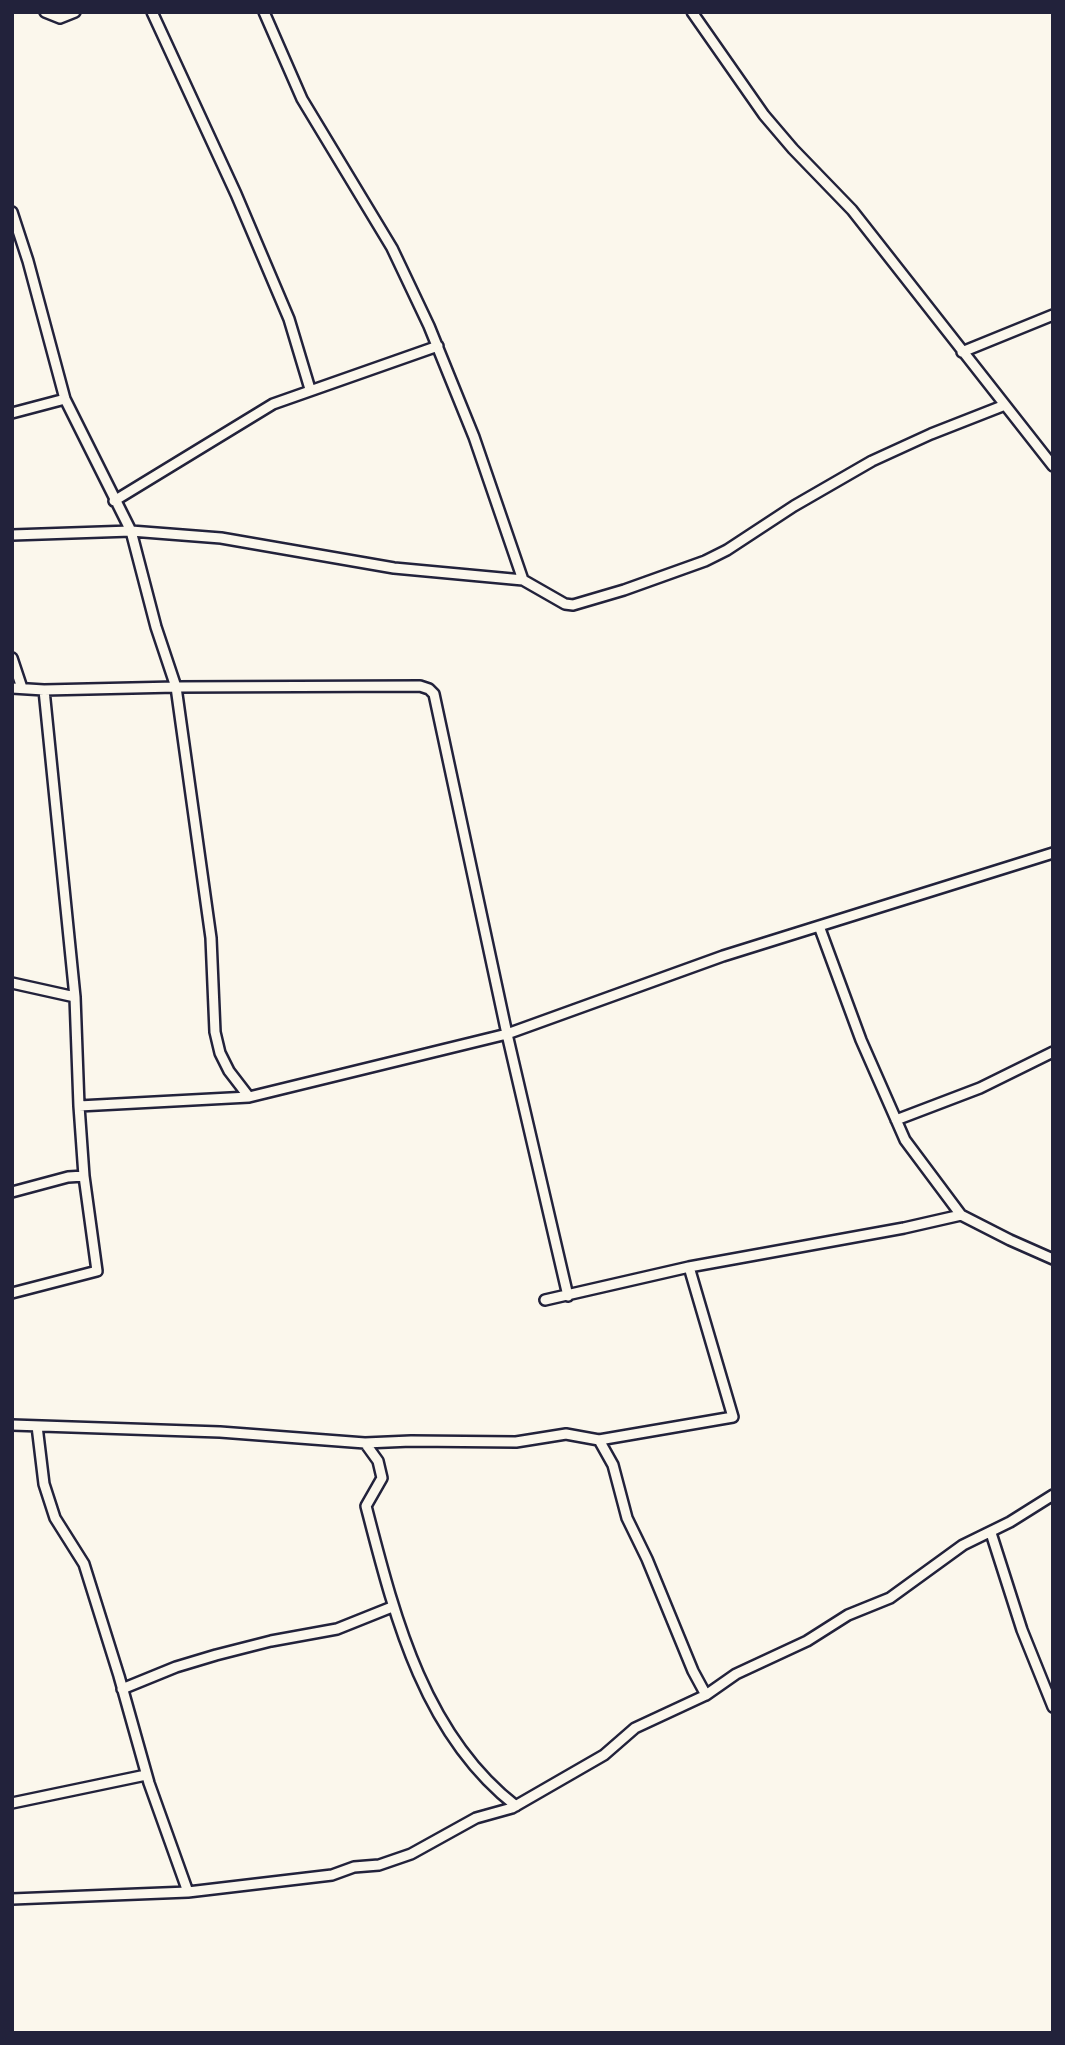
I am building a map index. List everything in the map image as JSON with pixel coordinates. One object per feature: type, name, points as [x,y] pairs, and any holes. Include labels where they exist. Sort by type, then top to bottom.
[{"type":"street","points":[[46,12],[60,18],[75,12]]},
{"type":"street","points":[[152,12],[236,194],[289,319],[310,389]]},
{"type":"street","points":[[264,12],[302,99],[391,248],[438,346],[474,437],[523,580]]},
{"type":"street","points":[[692,12],[764,115],[852,210],[1051,462]]},
{"type":"street","points":[[12,212],[65,399],[131,531],[156,627],[176,687],[211,938],[215,1031],[225,1062],[249,1097]]},
{"type":"street","points":[[962,352],[1053,315]]},
{"type":"street","points":[[114,501],[273,404],[438,346]]},
{"type":"street","points":[[12,413],[65,399]]},
{"type":"street","points":[[12,535],[131,531],[221,538],[394,568],[523,580],[565,604],[573,605],[670,574],[727,550],[793,506],[900,447],[1005,405]]},
{"type":"street","points":[[12,658],[17,688],[44,690],[268,685],[420,686],[434,694],[507,1034],[568,1296]]},
{"type":"street","points":[[12,1293],[97,1271],[84,1176],[75,997],[44,690]]},
{"type":"street","points":[[79,1106],[249,1097],[507,1034],[723,957],[1053,853]]},
{"type":"street","points":[[819,926],[861,1040],[905,1140],[961,1215],[1010,1241],[1053,1259]]},
{"type":"street","points":[[12,983],[75,997]]},
{"type":"street","points":[[895,1120],[980,1088],[1053,1052]]},
{"type":"street","points":[[12,1192],[68,1177],[84,1176]]},
{"type":"street","points":[[545,1300],[689,1267],[961,1215]]},
{"type":"street","points":[[12,1425],[207,1431],[365,1443],[516,1442],[566,1434],[599,1440],[733,1417],[689,1267]]},
{"type":"street","points":[[37,1426],[44,1484],[55,1518],[85,1564],[146,1775],[188,1892]]},
{"type":"street","points":[[599,1440],[613,1465],[627,1518],[706,1695]]},
{"type":"street","points":[[365,1443],[378,1461],[382,1478],[366,1506],[392,1607],[416,1672],[468,1758],[494,1788],[516,1806]]},
{"type":"street","points":[[12,1899],[188,1892],[332,1875],[354,1867],[379,1865],[411,1854],[476,1818],[516,1806],[604,1755],[635,1728],[706,1695],[736,1674],[807,1641],[848,1615],[890,1598],[963,1545],[991,1533],[1053,1495]]},
{"type":"street","points":[[991,1533],[1022,1630],[1053,1707]]},
{"type":"street","points":[[122,1689],[176,1667],[271,1641],[337,1629],[392,1607]]},
{"type":"street","points":[[12,1803],[146,1775]]}]
